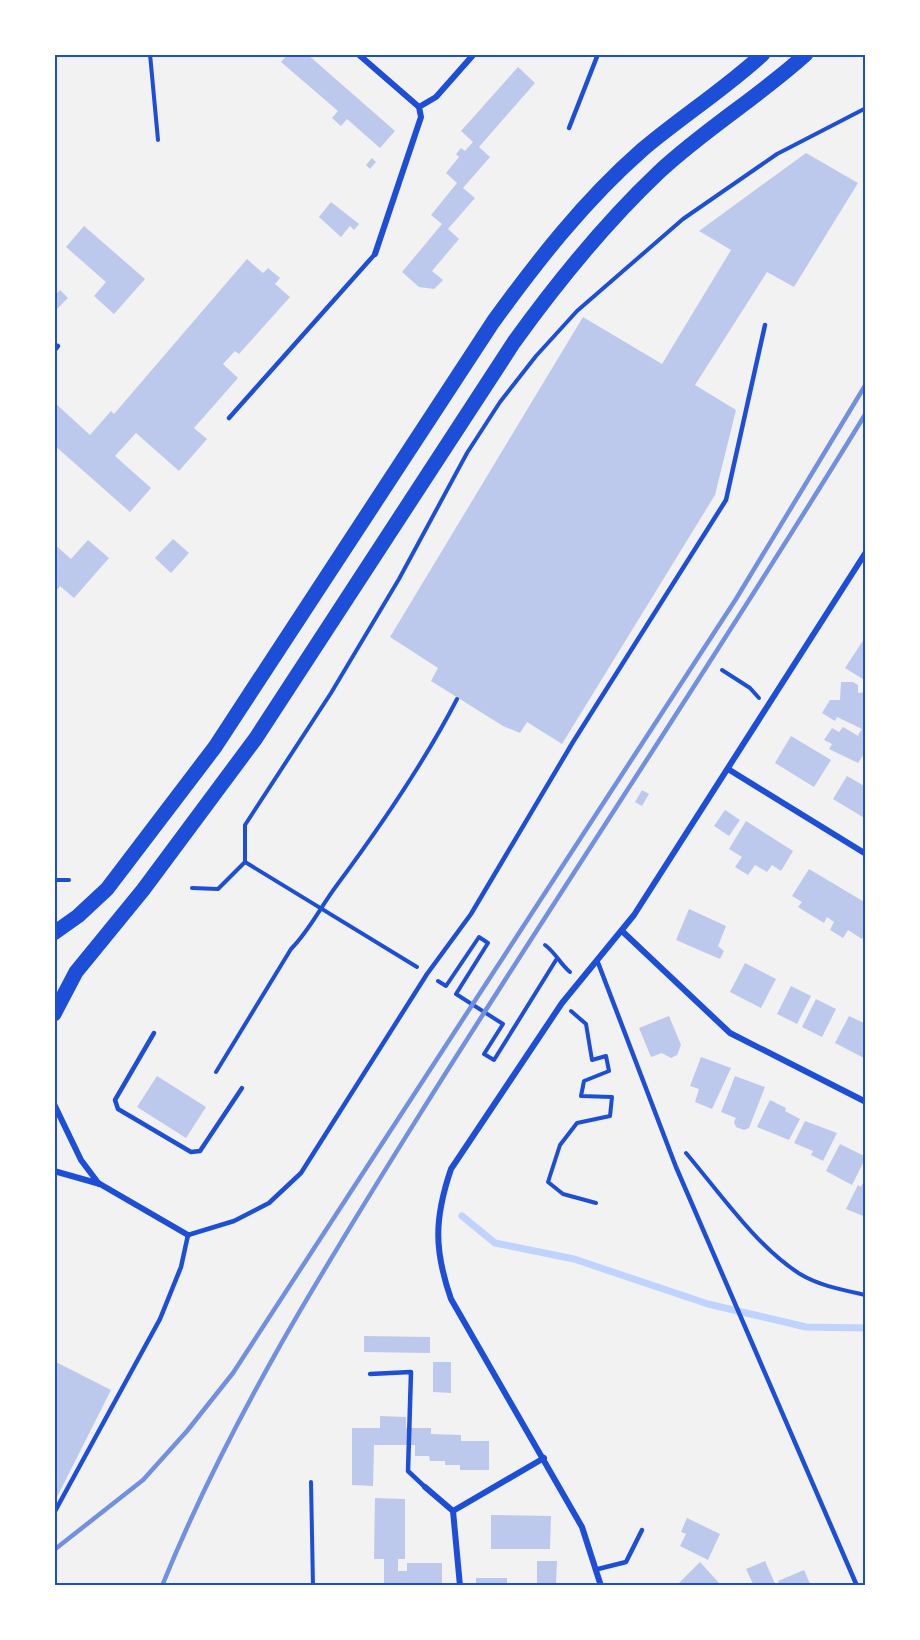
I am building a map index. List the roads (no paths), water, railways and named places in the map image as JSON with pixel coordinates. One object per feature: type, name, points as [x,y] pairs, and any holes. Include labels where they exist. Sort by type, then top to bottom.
[{"type":"main road","points":[[54,1014],[75,972],[150,881],[256,738],[514,342],[556,284],[585,249],[660,172],[806,54]]},
{"type":"main road","points":[[54,933],[78,916],[107,889],[215,747],[493,322],[537,261],[605,184],[660,136],[742,74],[762,55]]},
{"type":"street","points":[[358,54],[419,107],[421,117],[375,254]]},
{"type":"street","points":[[419,107],[435,97],[474,54]]},
{"type":"street","points":[[601,1586],[598,1569],[582,1527],[451,1299],[440,1265],[437,1236],[441,1200],[451,1169],[562,1003],[622,931],[729,769],[766,705],[866,552]]},
{"type":"street","points":[[729,769],[866,854]]},
{"type":"street","points":[[622,931],[730,1033],[866,1102]]},
{"type":"street","points":[[54,1104],[81,1160],[100,1184]]},
{"type":"street","points":[[54,1171],[100,1184],[188,1235]]},
{"type":"street","points":[[453,1511],[544,1458]]},
{"type":"street","points":[[425,1487],[453,1511],[459,1586]]},
{"type":"lane","points":[[569,128],[598,54]]},
{"type":"lane","points":[[229,418],[375,254]]},
{"type":"lane","points":[[54,1513],[160,1319],[181,1267],[188,1235],[234,1221],[269,1203],[301,1173],[427,974],[471,914],[573,742],[726,500],[765,325]]},
{"type":"lane","points":[[54,351],[58,346]]},
{"type":"lane","points":[[597,960],[676,1167],[857,1586]]},
{"type":"lane","points":[[154,1033],[115,1100],[118,1109],[191,1152],[200,1151],[242,1088]]},
{"type":"lane","points":[[370,1374],[411,1372],[408,1471],[425,1487]]},
{"type":"lane","points":[[598,1569],[626,1562],[642,1530]]},
{"type":"waterway","points":[[462,1216],[495,1243],[574,1259],[708,1304],[806,1327],[866,1328]]},
{"type":"railway","points":[[54,1550],[143,1480],[187,1431],[233,1373],[736,599],[866,384]]},
{"type":"railway","points":[[162,1586],[190,1522],[252,1397],[357,1216],[866,413]]}]
